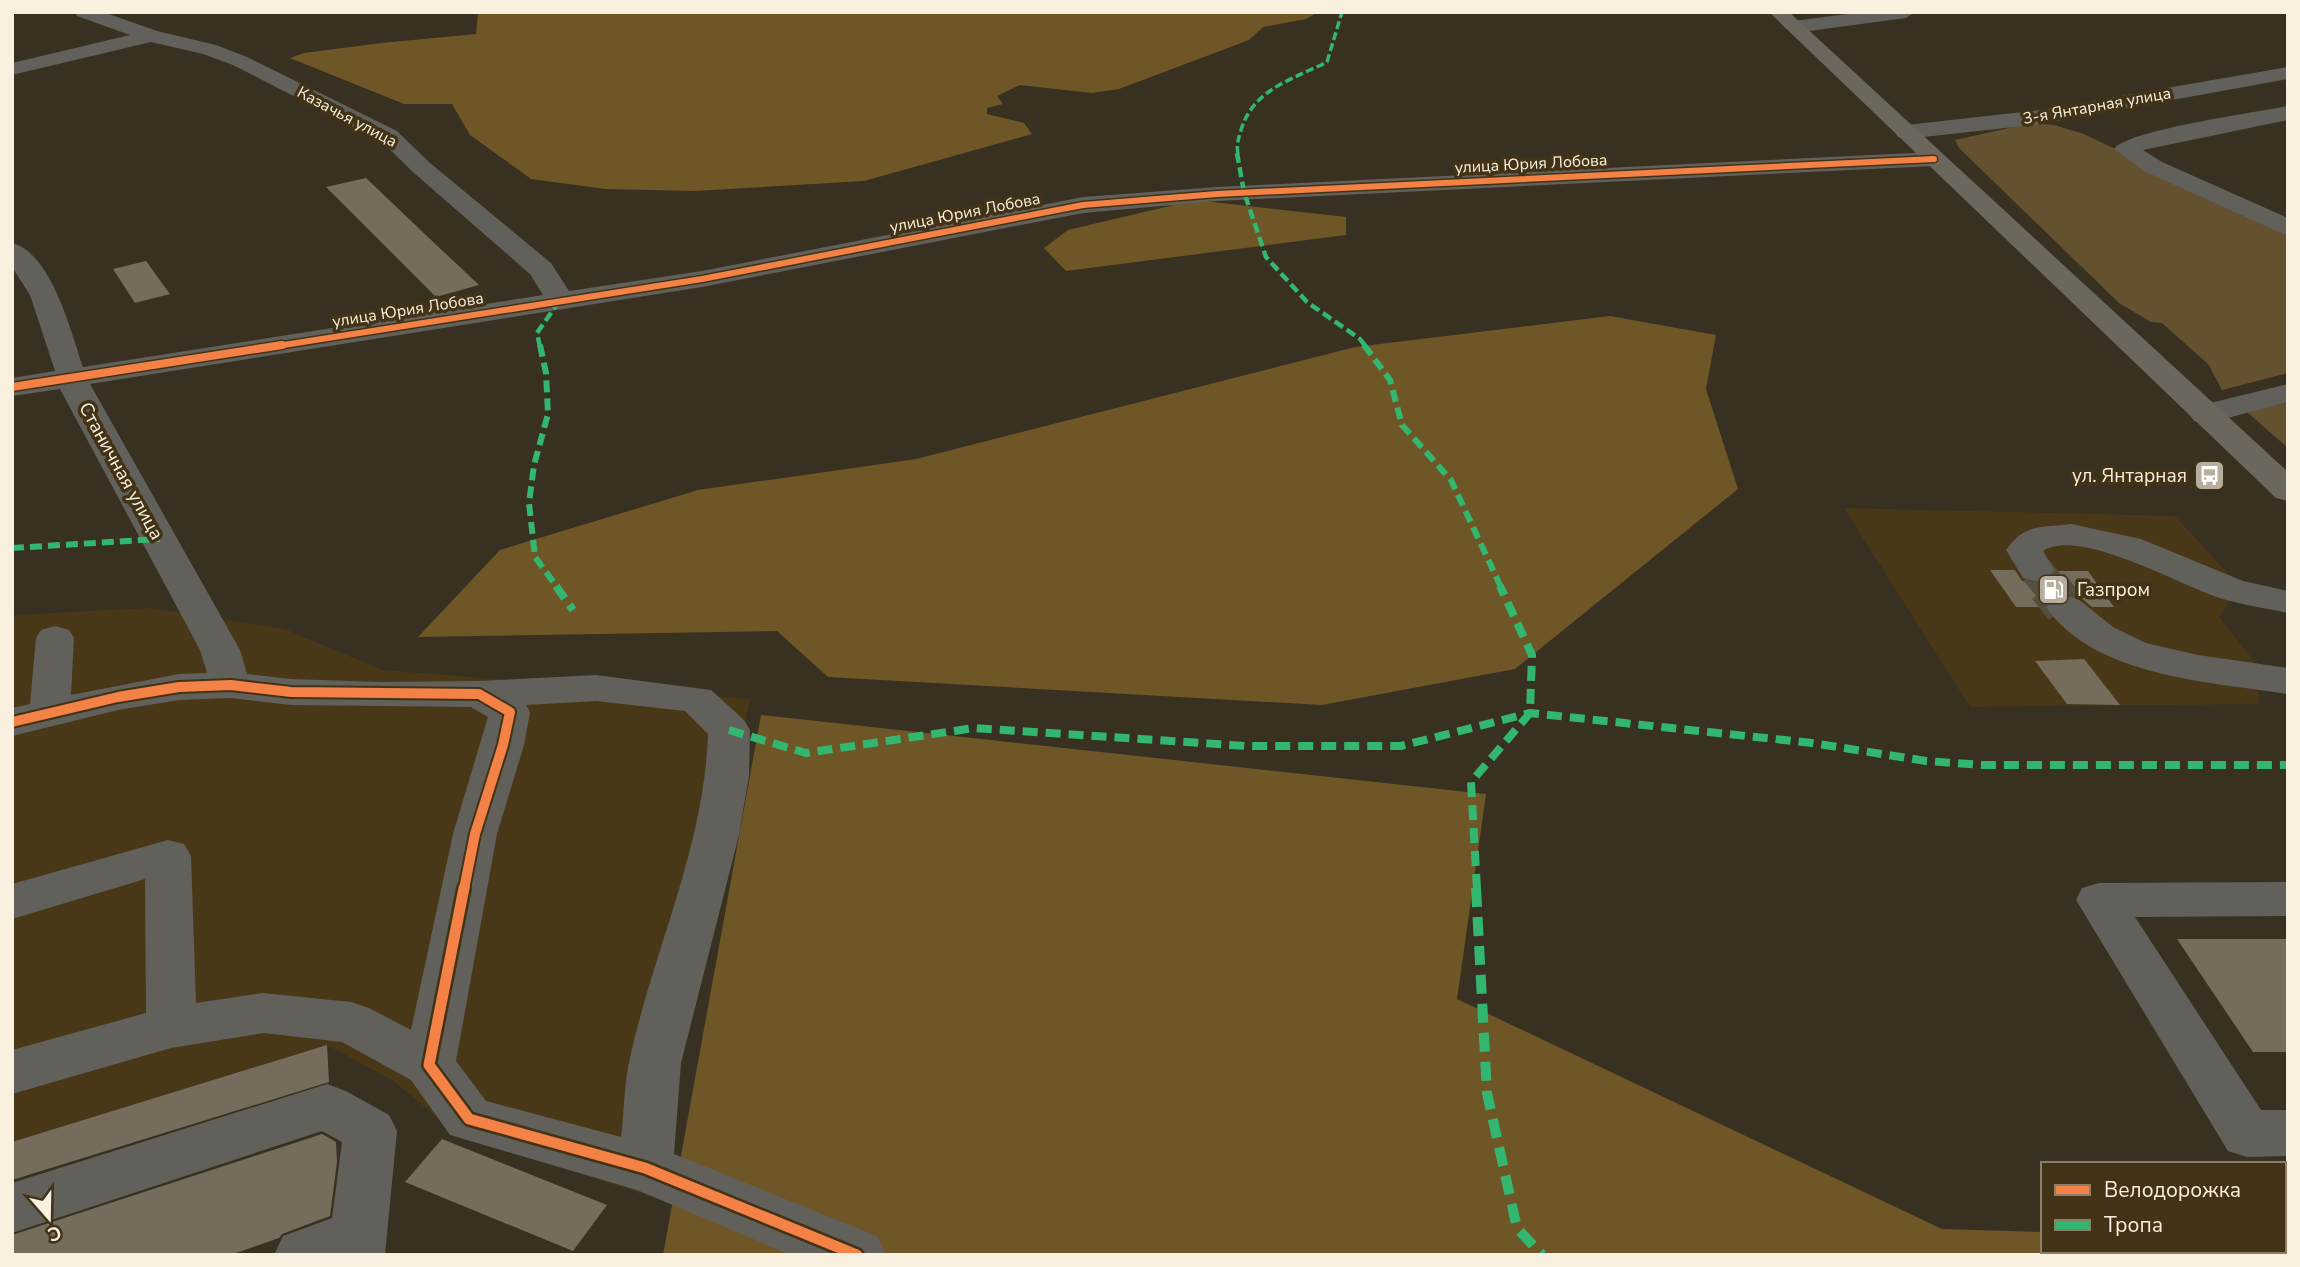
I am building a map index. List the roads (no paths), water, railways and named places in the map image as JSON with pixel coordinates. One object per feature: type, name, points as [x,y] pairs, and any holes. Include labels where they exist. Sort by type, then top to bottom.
[{"type":"main road","points":[[1786,20],[2288,491]]},
{"type":"street","name":"Казачья улица","points":[[84,12],[151,36],[209,49],[240,61],[389,136],[430,176],[502,233],[541,269],[560,300]]},
{"type":"street","points":[[1786,20],[1906,12]]},
{"type":"street","points":[[12,69],[151,36]]},
{"type":"street","name":"3-я Янтарная улица","points":[[1906,132],[2040,117],[2288,73]]},
{"type":"street","points":[[2288,113],[2144,141],[2126,149],[2154,167],[2288,228]]},
{"type":"street","points":[[2040,117],[2144,141]]},
{"type":"street","name":"улица Юрия Лобова","points":[[12,387],[715,276],[1083,205],[1217,194],[1934,159]]},
{"type":"street","name":"Станичная улица","points":[[12,251],[30,270],[44,295],[78,394],[130,491],[160,539],[225,668]]},
{"type":"street","points":[[2205,414],[2288,393]]},
{"type":"street","points":[[2036,570],[2024,550],[2034,539],[2071,535],[2128,547],[2232,590],[2288,602]]},
{"type":"street","points":[[2065,607],[2090,629],[2113,644],[2152,657],[2288,681]]},
{"type":"street","points":[[31,718],[55,638]]},
{"type":"street","points":[[31,718],[118,697],[179,687],[225,668],[291,692],[479,694],[596,688],[697,699],[729,730],[728,776],[717,835],[654,1063],[645,1168]]},
{"type":"street","points":[[429,1065],[475,834],[503,745],[510,712],[479,694]]},
{"type":"street","points":[[12,902],[167,856],[171,1027]]},
{"type":"street","points":[[2288,899],[2099,900],[2247,1134],[2288,1133]]},
{"type":"street","points":[[12,1072],[171,1027],[262,1013],[351,1023],[429,1065],[469,1119],[645,1168],[857,1255]]},
{"type":"street","points":[[12,1208],[327,1107],[370,1131],[358,1245],[303,1255]]},
{"type":"tunnel","points":[[2036,570],[2050,587]]},
{"type":"tunnel","points":[[2048,586],[2065,607]]},
{"type":"place","name":"ул. Янтарная","points":[[2210,476]]},
{"type":"place","name":"Газпром","points":[[2054,590]]}]
